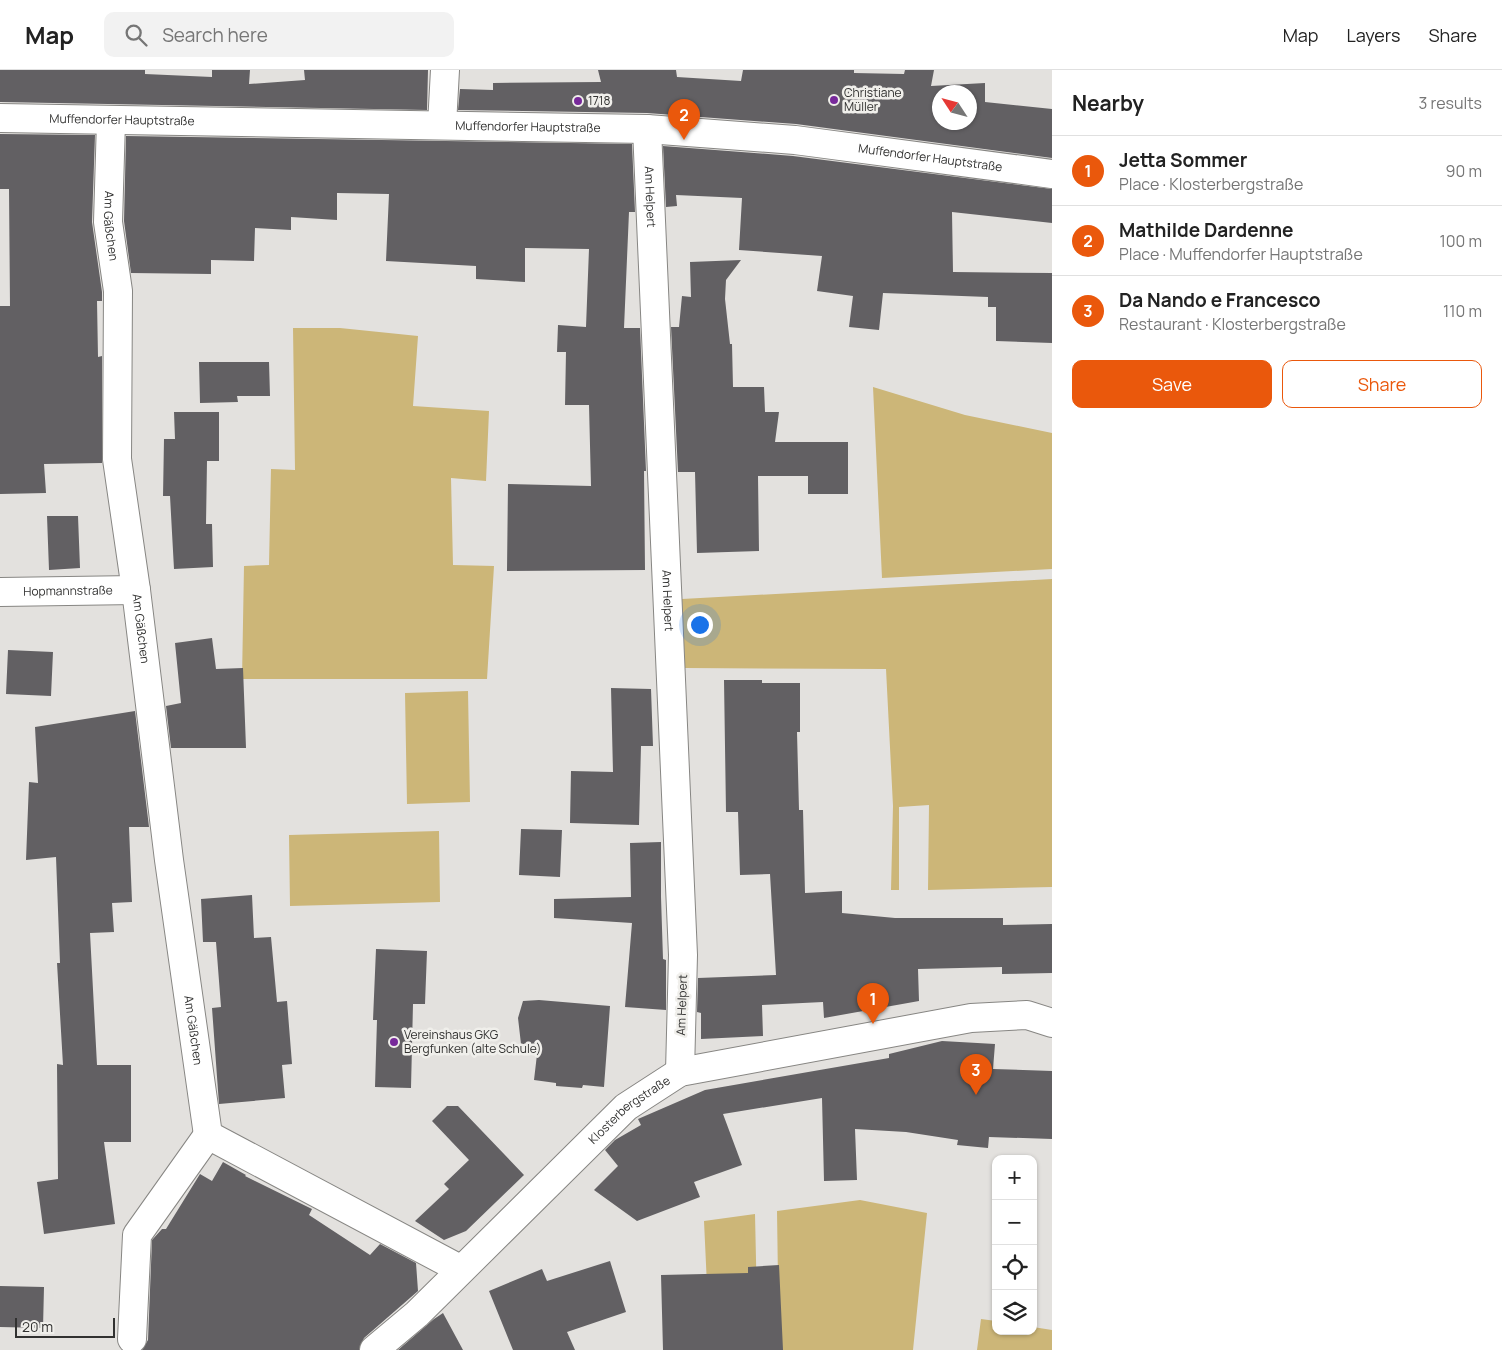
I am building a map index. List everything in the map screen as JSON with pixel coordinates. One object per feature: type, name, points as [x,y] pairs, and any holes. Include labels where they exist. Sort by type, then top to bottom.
[{"type":"street","points":[[442,125],[445,70]]},
{"type":"street","name":"Muffendorfer Hauptstraße","points":[[0,118],[647,129],[795,140],[1052,174]]},
{"type":"street","name":"Am Gäßchen","points":[[111,121],[108,222],[118,291],[117,459],[136,590],[167,843],[208,1135]]},
{"type":"street","name":"Am Helpert","points":[[647,129],[684,955],[680,1072]]},
{"type":"street","name":"Hopmannstraße","points":[[0,592],[136,590]]},
{"type":"street","name":"Klosterbergstraße","points":[[374,1350],[417,1314],[460,1269],[626,1107],[680,1072],[970,1018],[1027,1015],[1052,1023]]},
{"type":"street","points":[[132,1339],[138,1235],[208,1135],[460,1269]]},
{"type":"shaded area","points":[[293,328],[340,328],[418,336],[413,406],[489,411],[486,481],[451,478],[453,565],[494,566],[487,679],[242,679],[244,566],[269,565],[271,469],[295,470]]},
{"type":"shaded area","points":[[873,387],[965,415],[1052,433],[1052,569],[882,578]]},
{"type":"shaded area","points":[[1052,579],[1052,887],[928,890],[929,805],[899,807],[899,890],[891,890],[893,806],[886,669],[685,668],[682,599]]},
{"type":"shaded area","points":[[468,691],[470,802],[407,804],[405,693]]},
{"type":"shaded area","points":[[439,831],[440,902],[290,906],[289,835]]},
{"type":"shaded area","points":[[860,1200],[927,1213],[913,1350],[779,1350],[777,1211]]},
{"type":"shaded area","points":[[755,1214],[758,1350],[710,1350],[704,1221]]},
{"type":"shaded area","points":[[981,1319],[992,1320],[992,1335],[1037,1335],[1037,1328],[1052,1330],[1052,1350],[977,1350]]},
{"type":"building","points":[[0,70],[145,70],[145,74],[212,77],[212,70],[250,70],[249,84],[305,80],[304,70],[428,70],[427,110],[0,102]]},
{"type":"building","points":[[598,70],[676,70],[677,77],[741,81],[743,70],[854,70],[854,73],[904,74],[905,70],[934,70],[931,86],[932,130],[977,130],[977,85],[949,85],[985,83],[985,102],[1052,109],[1052,158],[796,124],[647,113],[458,110],[460,89],[493,90],[493,83],[601,82]]},
{"type":"building","points":[[0,134],[95,135],[92,222],[102,292],[102,301],[97,301],[98,357],[102,356],[102,463],[44,464],[46,493],[0,494],[0,306],[10,306],[9,189],[0,189]]},
{"type":"building","points":[[126,136],[632,144],[635,212],[629,212],[624,328],[640,328],[646,471],[644,471],[645,570],[507,571],[508,484],[591,486],[589,405],[565,405],[566,352],[557,352],[558,325],[586,327],[589,249],[525,248],[525,282],[476,279],[476,266],[386,261],[389,194],[337,193],[337,220],[291,217],[291,230],[255,228],[254,261],[211,260],[211,274],[131,273],[124,221]]},
{"type":"building","points":[[663,146],[793,156],[1052,189],[1052,223],[952,212],[953,272],[1052,273],[1052,343],[996,341],[996,307],[988,307],[988,297],[883,293],[879,330],[849,327],[853,296],[817,291],[822,256],[739,250],[742,198],[676,195],[677,206],[666,207]]},
{"type":"building","points":[[741,260],[726,280],[725,299],[730,344],[732,344],[733,387],[764,387],[765,412],[779,412],[775,442],[848,442],[848,494],[808,494],[808,476],[758,476],[759,551],[697,553],[695,472],[678,472],[671,327],[679,327],[682,296],[691,297],[690,262]]},
{"type":"building","points":[[199,362],[269,362],[270,396],[237,396],[238,402],[200,403]]},
{"type":"building","points":[[174,412],[219,412],[219,461],[207,461],[206,524],[212,524],[213,567],[174,569],[170,496],[163,496],[164,439],[175,439]]},
{"type":"building","points":[[47,516],[78,516],[80,568],[49,570]]},
{"type":"building","points":[[212,638],[216,669],[243,668],[246,748],[171,748],[166,706],[181,703],[175,643]]},
{"type":"building","points":[[8,650],[53,652],[51,696],[6,694]]},
{"type":"building","points":[[724,680],[800,683],[800,732],[797,732],[799,810],[803,810],[805,893],[842,891],[842,913],[895,918],[1003,918],[1003,925],[1052,924],[1052,973],[1002,974],[1002,967],[918,969],[919,1001],[824,1018],[823,1002],[762,1005],[763,1036],[701,1039],[701,1013],[697,1012],[698,978],[776,975],[770,874],[740,875],[738,812],[726,812]]},
{"type":"building","points":[[611,688],[651,689],[653,746],[641,746],[639,825],[570,823],[571,771],[613,772]]},
{"type":"building","points":[[135,711],[149,827],[129,827],[132,902],[112,903],[114,932],[90,933],[97,1065],[131,1065],[131,1142],[104,1142],[115,1224],[44,1234],[37,1182],[58,1179],[57,1064],[63,1065],[57,963],[60,963],[56,857],[26,860],[29,782],[38,783],[35,727]]},
{"type":"building","points":[[521,829],[562,830],[560,877],[519,875]]},
{"type":"building","points":[[661,842],[661,897],[663,959],[666,960],[666,1010],[625,1007],[632,923],[554,918],[554,899],[631,897],[630,843]]},
{"type":"building","points":[[252,895],[254,938],[271,937],[277,1002],[287,1001],[292,1064],[282,1065],[285,1098],[219,1104],[212,1008],[221,1007],[216,942],[203,942],[201,899]]},
{"type":"building","points":[[376,949],[427,951],[425,1004],[413,1004],[411,1088],[375,1087],[377,1020],[373,1020]]},
{"type":"building","points":[[539,1000],[610,1006],[604,1087],[583,1085],[582,1088],[556,1086],[556,1083],[534,1080],[538,1046],[521,1044],[518,1018],[523,1001]]},
{"type":"building","points":[[942,1041],[995,1044],[993,1069],[1052,1071],[1052,1139],[989,1137],[988,1148],[957,1145],[958,1140],[906,1132],[855,1129],[857,1180],[824,1181],[822,1098],[723,1114],[742,1165],[694,1182],[700,1197],[637,1221],[594,1190],[618,1166],[605,1150],[615,1140],[641,1125],[638,1119],[705,1090],[889,1058],[889,1054]]},
{"type":"building","points":[[447,1106],[458,1106],[524,1175],[466,1231],[444,1240],[415,1221],[449,1189],[444,1184],[469,1160],[432,1121]]},
{"type":"building","points":[[223,1162],[245,1176],[312,1209],[309,1215],[370,1255],[380,1244],[416,1263],[418,1291],[364,1338],[359,1350],[142,1350],[148,1340],[152,1240],[162,1229],[166,1229],[200,1174],[212,1181]]},
{"type":"building","points":[[610,1261],[626,1312],[567,1332],[575,1350],[513,1350],[489,1291],[542,1269],[547,1281]]},
{"type":"building","points":[[779,1265],[783,1350],[663,1350],[661,1275],[748,1273],[748,1267]]},
{"type":"building","points":[[0,1286],[44,1287],[43,1328],[0,1327]]},
{"type":"building","points":[[443,1313],[463,1350],[398,1350],[434,1319]]},
{"type":"place","name":"Christiane Müller","points":[[834,100]]},
{"type":"place","name":"1718","points":[[578,101]]},
{"type":"place","name":"Mathilde Dardenne","points":[[684,140]]},
{"type":"place","name":"Jetta Sommer","points":[[873,1024]]},
{"type":"place","name":"Vereinshaus GKG Bergfunken (alte Schule)","points":[[394,1042]]},
{"type":"place","name":"Da Nando e Francesco","points":[[976,1095]]}]
